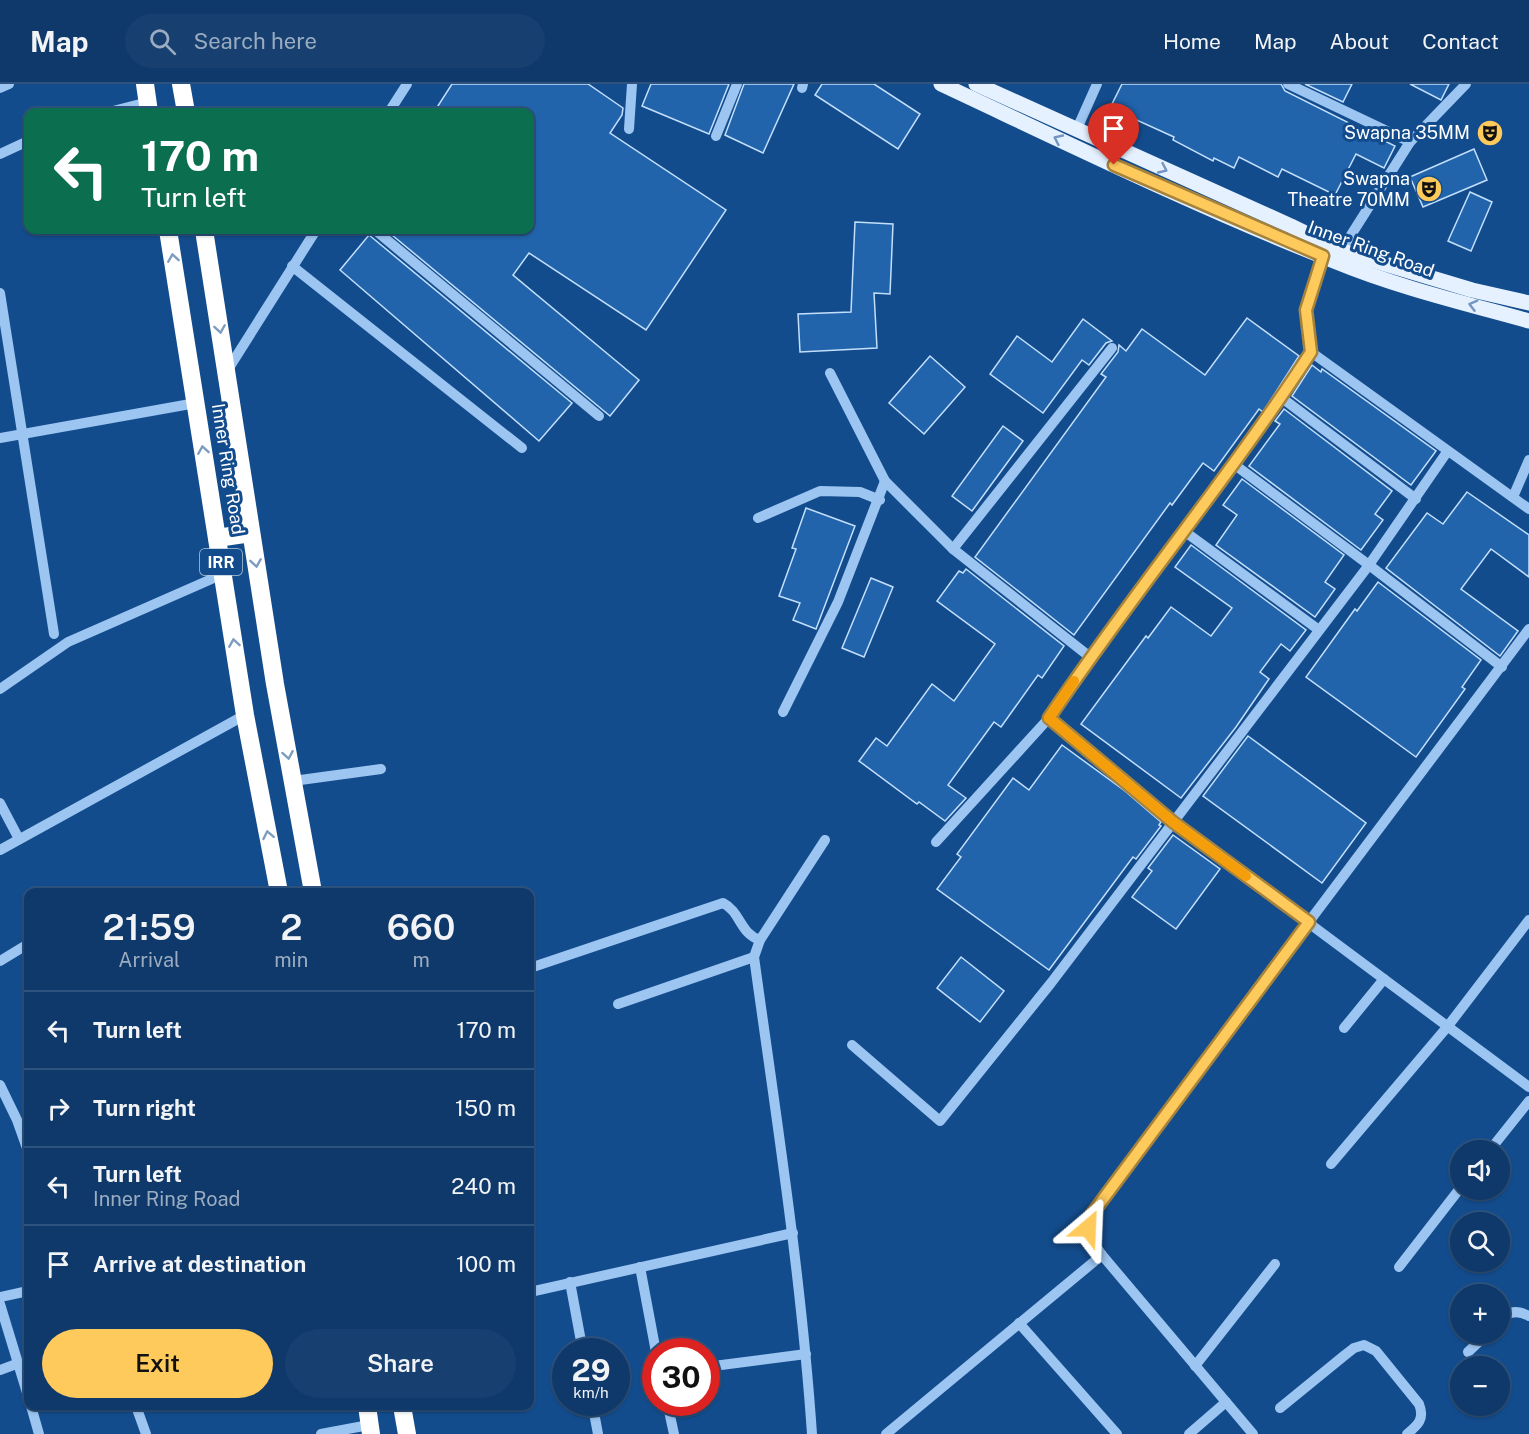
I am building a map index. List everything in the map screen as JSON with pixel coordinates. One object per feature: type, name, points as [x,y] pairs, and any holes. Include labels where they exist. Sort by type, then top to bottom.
[{"type":"highway","points":[[182,84],[185,108]]},
{"type":"highway","name":"Inner Ring Road","points":[[169,234],[245,714],[278,888]]},
{"type":"highway","name":"Inner Ring Road","points":[[205,234],[292,781],[312,888]]},
{"type":"highway","points":[[217,538],[252,533]]},
{"type":"highway","points":[[368,1410],[370,1430]]},
{"type":"highway","points":[[403,1410],[407,1434]]},
{"type":"main road","name":"Inner Ring Road","points":[[941,84],[1177,194],[1422,291],[1529,321]]},
{"type":"main road","name":"Inner Ring Road","points":[[976,84],[1291,226],[1333,256],[1529,303]]},
{"type":"street","points":[[0,88],[9,84]]},
{"type":"street","points":[[392,108],[407,84]]},
{"type":"street","points":[[629,129],[632,84]]},
{"type":"street","points":[[716,136],[737,84]]},
{"type":"street","points":[[1076,131],[1097,84]]},
{"type":"street","points":[[1288,84],[1410,142]]},
{"type":"street","points":[[936,842],[1049,718],[1090,657],[1235,465],[1282,398],[1311,352],[1306,310],[1333,256],[1410,142],[1466,84]]},
{"type":"street","points":[[122,108],[147,100]]},
{"type":"street","points":[[0,154],[24,143]]},
{"type":"street","points":[[226,371],[313,234]]},
{"type":"street","points":[[380,234],[599,416]]},
{"type":"street","points":[[292,266],[522,448]]},
{"type":"street","points":[[0,293],[54,634]]},
{"type":"street","points":[[953,549],[1112,348]]},
{"type":"street","points":[[1311,352],[1529,509]]},
{"type":"street","points":[[830,373],[885,482],[953,549],[1090,657]]},
{"type":"street","points":[[1282,398],[1416,499]]},
{"type":"street","points":[[0,438],[196,403]]},
{"type":"street","points":[[852,1045],[940,1121],[1051,983],[1369,565],[1447,452]]},
{"type":"street","points":[[1513,497],[1529,460]]},
{"type":"street","points":[[1235,465],[1502,667]]},
{"type":"street","points":[[783,712],[838,602],[880,500],[885,482]]},
{"type":"street","points":[[758,518],[820,491],[860,492],[880,500]]},
{"type":"street","points":[[1184,531],[1319,630]]},
{"type":"street","points":[[0,689],[68,642],[223,574]]},
{"type":"street","points":[[1253,1434],[1090,1238],[1088,1228],[1092,1214],[1529,629]]},
{"type":"street","points":[[0,850],[245,714]]},
{"type":"street","points":[[1049,718],[1173,822],[1529,1087]]},
{"type":"street","points":[[292,781],[381,769]]},
{"type":"street","points":[[0,803],[19,838]]},
{"type":"street","points":[[812,1434],[793,1233],[754,957],[760,940],[825,840]]},
{"type":"street","points":[[534,967],[723,903],[730,906],[751,937],[760,940]]},
{"type":"street","points":[[1331,1164],[1448,1026],[1529,920]]},
{"type":"street","points":[[0,961],[24,946]]},
{"type":"street","points":[[618,1004],[754,957]]},
{"type":"street","points":[[1344,1028],[1384,979]]},
{"type":"street","points":[[0,1085],[24,1140]]},
{"type":"street","points":[[1498,1140],[1529,1101]]},
{"type":"street","points":[[1399,1267],[1452,1200]]},
{"type":"street","points":[[534,1291],[793,1233]]},
{"type":"street","points":[[886,1434],[1102,1254]]},
{"type":"street","points":[[1195,1366],[1275,1264]]},
{"type":"street","points":[[640,1267],[653,1338]]},
{"type":"street","points":[[570,1282],[580,1338]]},
{"type":"street","points":[[0,1297],[24,1292]]},
{"type":"street","points":[[0,1304],[24,1381]]},
{"type":"street","points":[[1510,1313],[1529,1316]]},
{"type":"street","points":[[1019,1323],[1117,1434]]},
{"type":"street","points":[[1468,1352],[1476,1344]]},
{"type":"street","points":[[1280,1408],[1354,1348],[1364,1345],[1376,1351],[1419,1404],[1422,1411],[1420,1424],[1407,1434]]},
{"type":"street","points":[[720,1365],[806,1354]]},
{"type":"street","points":[[0,1370],[19,1363]]},
{"type":"street","points":[[1189,1434],[1226,1402]]},
{"type":"street","points":[[32,1410],[39,1434]]},
{"type":"street","points":[[137,1410],[146,1434]]},
{"type":"street","points":[[595,1416],[598,1434]]},
{"type":"street","points":[[670,1416],[674,1434]]},
{"type":"street","points":[[321,1434],[370,1430]]},
{"type":"building","points":[[452,84],[588,84],[623,108],[622,115],[610,133],[726,210],[646,330],[529,253],[513,275],[639,380],[610,416],[391,234],[534,234],[534,108],[437,108]]},
{"type":"building","points":[[651,84],[729,84],[709,134],[642,106]]},
{"type":"building","points":[[744,84],[794,84],[763,153],[725,135]]},
{"type":"building","points":[[822,84],[874,84],[920,114],[898,149],[815,95]]},
{"type":"building","points":[[1122,84],[1281,84],[1285,91],[1395,146],[1384,168],[1356,154],[1335,195],[1282,169],[1278,177],[1239,157],[1234,168],[1214,158],[1213,161],[1173,140],[1174,137],[1110,108]]},
{"type":"building","points":[[1305,84],[1352,84],[1343,102]]},
{"type":"building","points":[[1410,84],[1449,84],[1441,100]]},
{"type":"building","points":[[1474,149],[1487,180],[1423,207],[1410,177]]},
{"type":"building","points":[[1470,192],[1492,202],[1471,251],[1448,241]]},
{"type":"building","points":[[855,222],[893,224],[890,294],[874,293],[877,348],[800,352],[798,314],[851,312]]},
{"type":"building","points":[[369,235],[572,403],[539,441],[340,270]]},
{"type":"building","points":[[1247,318],[1299,356],[1263,412],[1259,409],[1214,471],[1203,463],[1172,505],[1170,503],[1074,635],[975,557],[1106,377],[1101,374],[1118,352],[1119,345],[1126,351],[1142,329],[1205,375]]},
{"type":"building","points":[[1083,319],[1112,341],[1106,343],[1089,365],[1082,360],[1043,413],[990,374],[1017,336],[1052,362]]},
{"type":"building","points":[[930,356],[965,387],[924,434],[889,403]]},
{"type":"building","points":[[1312,365],[1321,372],[1322,369],[1436,451],[1411,485],[1292,396]]},
{"type":"building","points":[[1284,409],[1392,491],[1375,514],[1383,520],[1361,550],[1249,466],[1280,424],[1275,421]]},
{"type":"building","points":[[1003,426],[1023,441],[972,511],[952,496]]},
{"type":"building","points":[[1242,479],[1344,555],[1325,582],[1335,589],[1315,617],[1216,545],[1237,515],[1223,505]]},
{"type":"building","points":[[1467,492],[1529,535],[1529,577],[1491,549],[1461,589],[1518,631],[1500,656],[1386,568],[1427,513],[1443,524]]},
{"type":"building","points":[[806,508],[855,526],[816,629],[793,620],[800,603],[779,596],[796,549],[792,548]]},
{"type":"building","points":[[1191,545],[1306,630],[1290,651],[1281,644],[1260,672],[1269,679],[1236,727],[1181,798],[1081,724],[1146,636],[1148,638],[1171,607],[1211,636],[1232,608],[1175,567]]},
{"type":"building","points":[[966,569],[1064,646],[1042,678],[1038,675],[1001,727],[994,722],[948,785],[966,798],[945,821],[919,802],[917,804],[859,761],[876,738],[887,746],[932,684],[954,701],[995,644],[937,601],[959,571],[963,573]]},
{"type":"building","points":[[871,578],[893,587],[864,657],[842,648]]},
{"type":"building","points":[[1378,582],[1481,660],[1462,687],[1465,689],[1416,757],[1306,677],[1355,609],[1357,611]]},
{"type":"building","points":[[1248,736],[1366,823],[1322,883],[1203,796]]},
{"type":"building","points":[[1062,745],[1125,791],[1161,822],[1159,825],[1161,826],[1136,859],[1133,857],[1049,970],[937,889],[961,857],[957,854],[1013,778],[1029,790]]},
{"type":"building","points":[[1173,835],[1220,869],[1176,929],[1132,897],[1152,871],[1148,868]]},
{"type":"building","points":[[961,957],[1004,991],[980,1022],[937,988]]},
{"type":"slow traffic","points":[[1074,681],[1049,718],[1173,822],[1246,876]]},
{"type":"place","name":"Swapna 35MM","points":[[1490,133]]},
{"type":"place","name":"Swapna Theatre 70MM","points":[[1429,189]]},
{"type":"route","points":[[1088,1228],[1092,1214],[1186,1084],[1309,922],[1173,822],[1049,718],[1090,657],[1235,465],[1311,352],[1306,310],[1323,256],[1114,165]]}]
